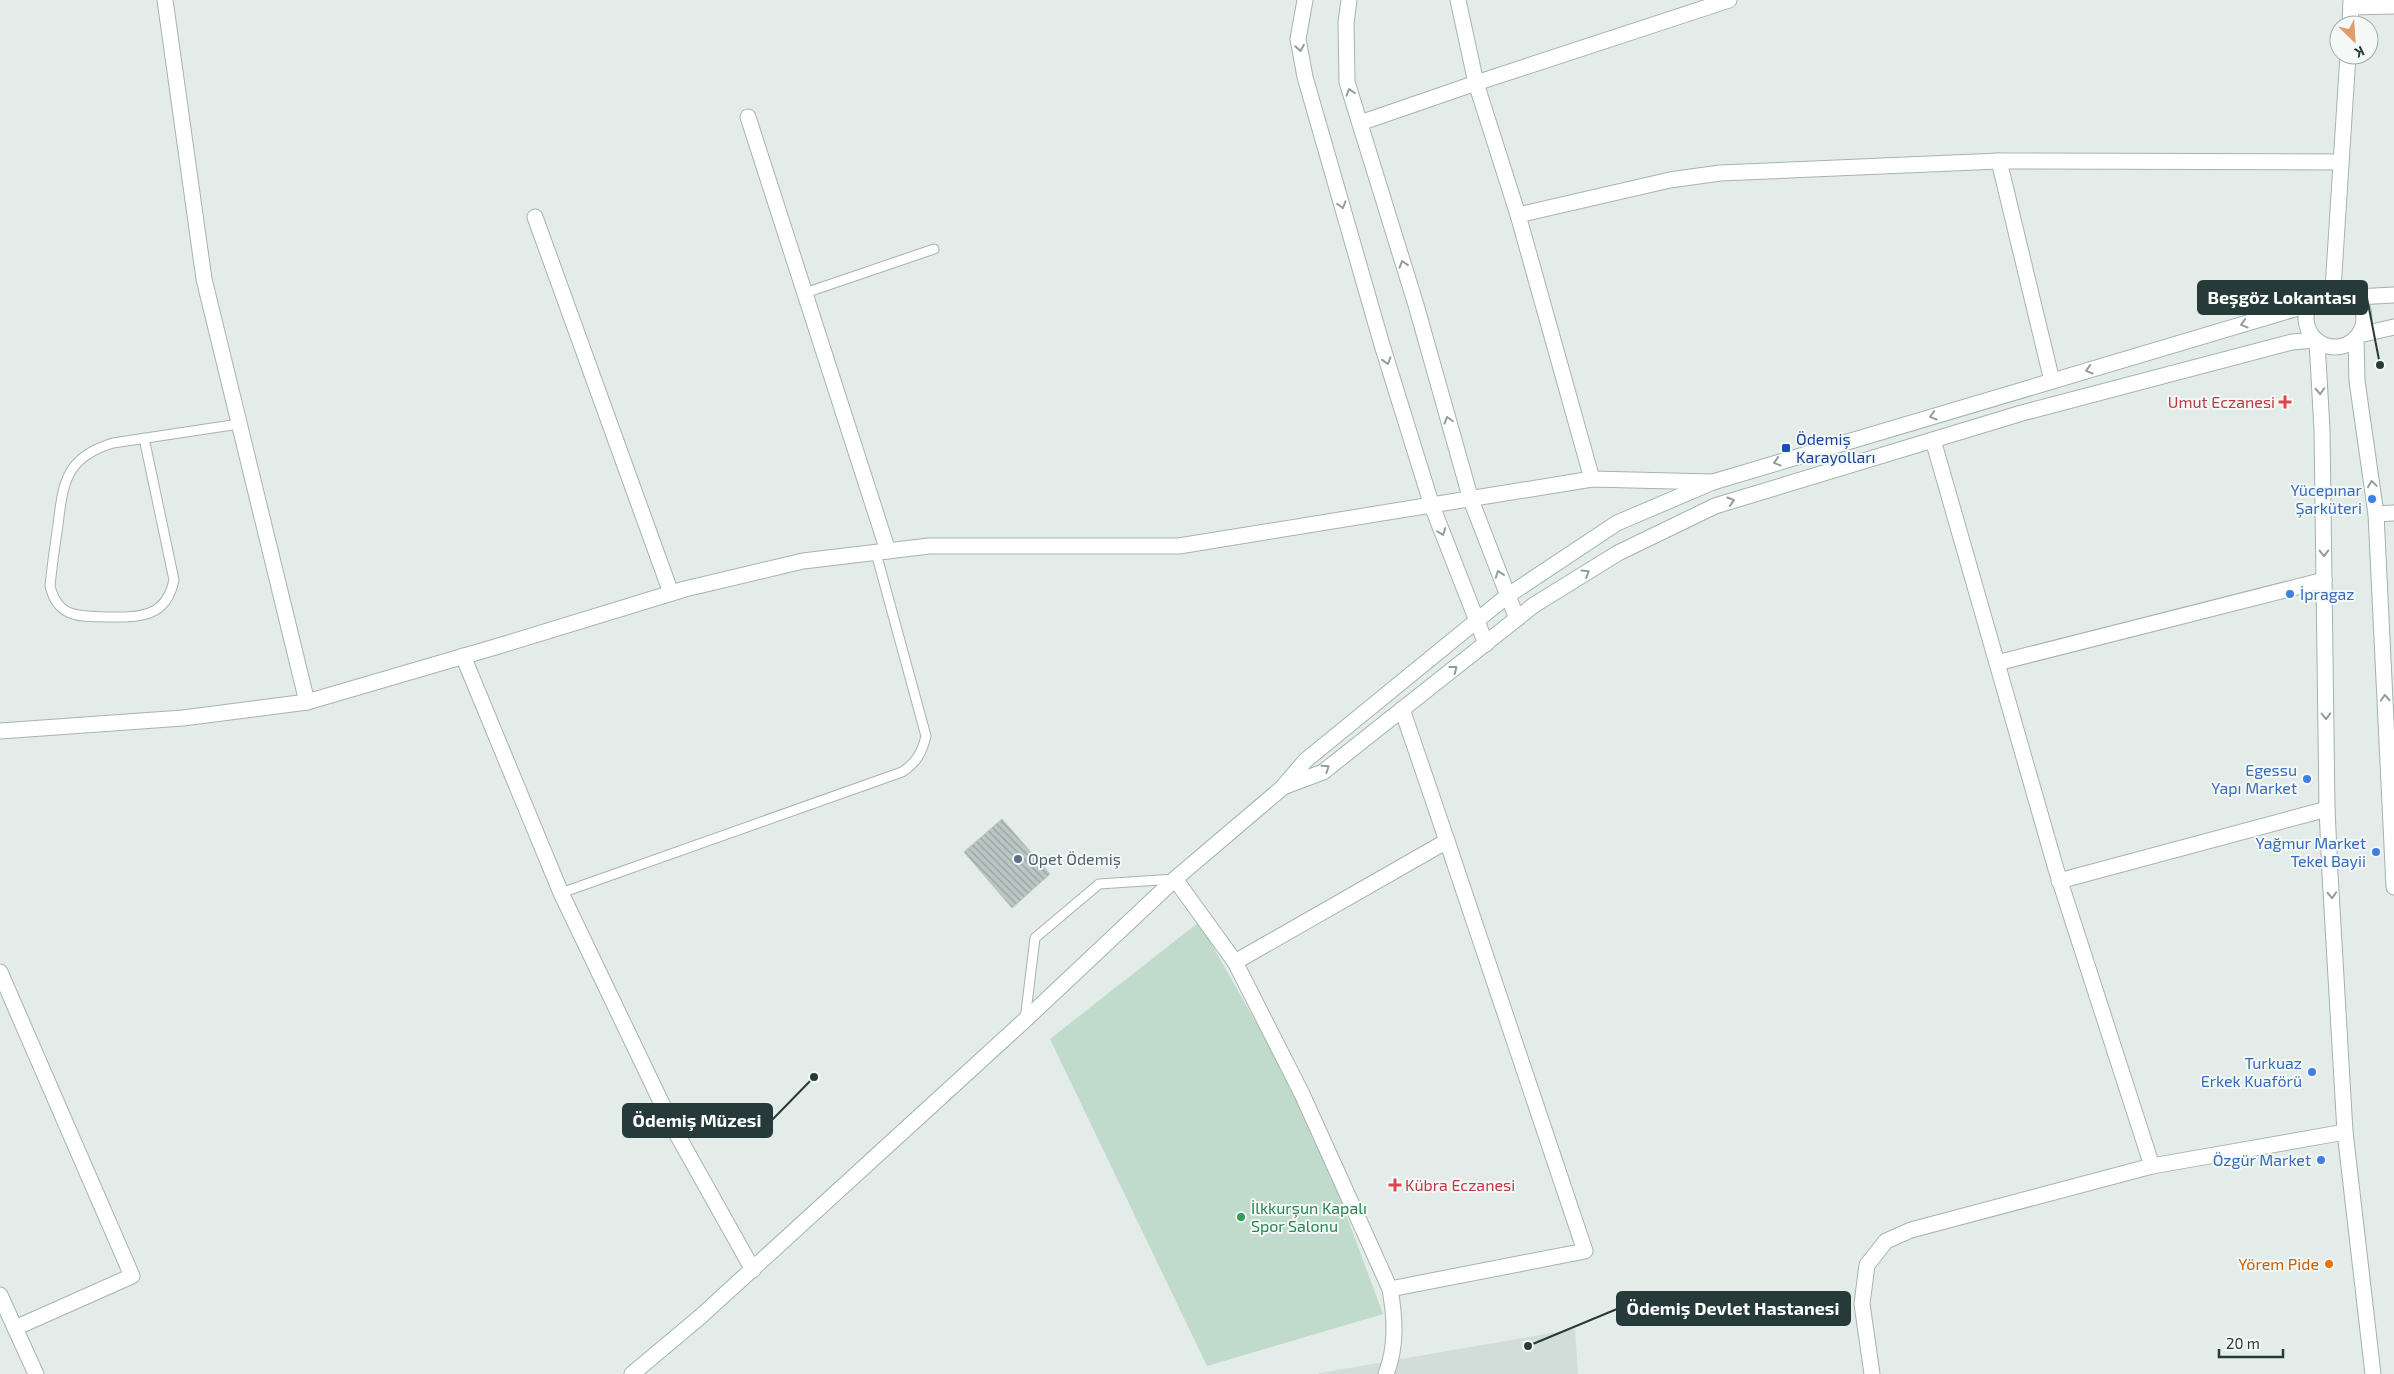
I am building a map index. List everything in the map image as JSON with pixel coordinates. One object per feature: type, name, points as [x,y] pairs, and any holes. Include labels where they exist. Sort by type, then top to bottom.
[{"type":"street","points":[[165,0],[204,279],[307,702]]},
{"type":"street","points":[[1305,0],[1298,39],[1305,77],[1382,345],[1432,506],[1486,644]]},
{"type":"street","points":[[1349,0],[1346,23],[1347,82],[1416,305],[1471,500],[1517,619]]},
{"type":"street","points":[[1458,0],[1476,82],[1518,215],[1592,480]]},
{"type":"street","points":[[1360,123],[1476,82],[1729,0]]},
{"type":"street","points":[[2351,4],[2394,6]]},
{"type":"street","points":[[2333,289],[2347,65]]},
{"type":"street","points":[[748,117],[805,293],[882,552]]},
{"type":"street","points":[[1518,215],[1670,180],[1720,173],[1999,161],[2341,162]]},
{"type":"street","points":[[1999,161],[2052,381]]},
{"type":"street","points":[[535,217],[671,593]]},
{"type":"street","points":[[636,1372],[753,1270],[1176,879],[1282,788],[1306,760],[1476,619],[1507,596],[1617,524],[1713,482],[2308,305],[2318,294],[2333,289],[2349,292],[2356,297],[2364,315],[2358,336],[2358,381],[2376,514],[2394,887]]},
{"type":"street","points":[[2356,297],[2394,295]]},
{"type":"street","points":[[2308,305],[2306,324],[2316,341],[2324,580],[2327,809],[2345,1132],[2371,1373]]},
{"type":"street","points":[[1282,788],[1322,772],[1534,605],[1618,553],[1715,506],[2022,413],[2292,342],[2316,341],[2333,348],[2342,347],[2358,336],[2394,327]]},
{"type":"street","points":[[1933,440],[2060,881],[2152,1166]]},
{"type":"street","points":[[0,731],[184,718],[307,702],[671,593],[803,561],[929,546],[1179,546],[1592,480],[1713,482]]},
{"type":"street","points":[[2376,514],[2394,513]]},
{"type":"street","points":[[1997,663],[2324,580]]},
{"type":"street","points":[[463,656],[561,893],[674,1129],[753,1270]]},
{"type":"street","points":[[1390,1289],[1585,1251],[1402,709]]},
{"type":"street","points":[[2060,881],[2327,809]]},
{"type":"street","points":[[1235,962],[1447,841]]},
{"type":"street","points":[[1176,879],[1235,962],[1302,1094],[1390,1289],[1395,1319],[1394,1347],[1386,1374]]},
{"type":"street","points":[[0,972],[132,1276],[15,1328]]},
{"type":"street","points":[[1872,1374],[1862,1304],[1868,1265],[1886,1241],[1912,1230],[2152,1166],[2345,1132]]},
{"type":"street","points":[[0,1296],[36,1374]]},
{"type":"lane","points":[[805,293],[934,249]]},
{"type":"lane","points":[[144,438],[174,580],[169,595],[157,610],[136,617],[78,616],[68,613],[55,601],[50,586],[62,488],[75,465],[93,450],[113,443],[144,438],[239,424]]},
{"type":"lane","points":[[561,893],[902,772],[911,766],[919,757],[926,736],[882,552]]},
{"type":"lane","points":[[1025,1020],[1035,938],[1099,884],[1176,879]]},
{"type":"shaded area","points":[[1575,1329],[1578,1374],[1317,1374],[1320,1373]]},
{"type":"green space","name":"İlkkurşun Kapalı Spor Salonu","points":[[1199,922],[1311,1120],[1383,1314],[1207,1366],[1050,1039]]},
{"type":"building","points":[[1002,819],[1050,874],[1012,908],[964,852]]},
{"type":"place","name":"Beşgöz Lokantası","points":[[2380,365]]},
{"type":"place","name":"Umut Eczanesi","points":[[2285,402]]},
{"type":"place","name":"Ödemiş Karayolları","points":[[1786,448]]},
{"type":"place","name":"Yücepınar Şarküteri","points":[[2372,499]]},
{"type":"place","name":"İpragaz","points":[[2290,594]]},
{"type":"place","name":"Egessu Yapı Market","points":[[2307,779]]},
{"type":"place","name":"Yağmur Market Tekel Bayii","points":[[2376,852]]},
{"type":"place","name":"Opet Ödemiş","points":[[1018,859]]},
{"type":"place","name":"Turkuaz Erkek Kuaförü","points":[[2312,1072]]},
{"type":"place","name":"Ödemiş Müzesi","points":[[814,1077]]},
{"type":"place","name":"Özgür Market","points":[[2321,1160]]},
{"type":"place","name":"Kübra Eczanesi","points":[[1395,1185]]},
{"type":"place","name":"İlkkurşun Kapalı Spor Salonu","points":[[1241,1217]]},
{"type":"place","name":"Yörem Pide","points":[[2329,1264]]},
{"type":"place","name":"Ödemiş Devlet Hastanesi","points":[[1528,1346]]}]
